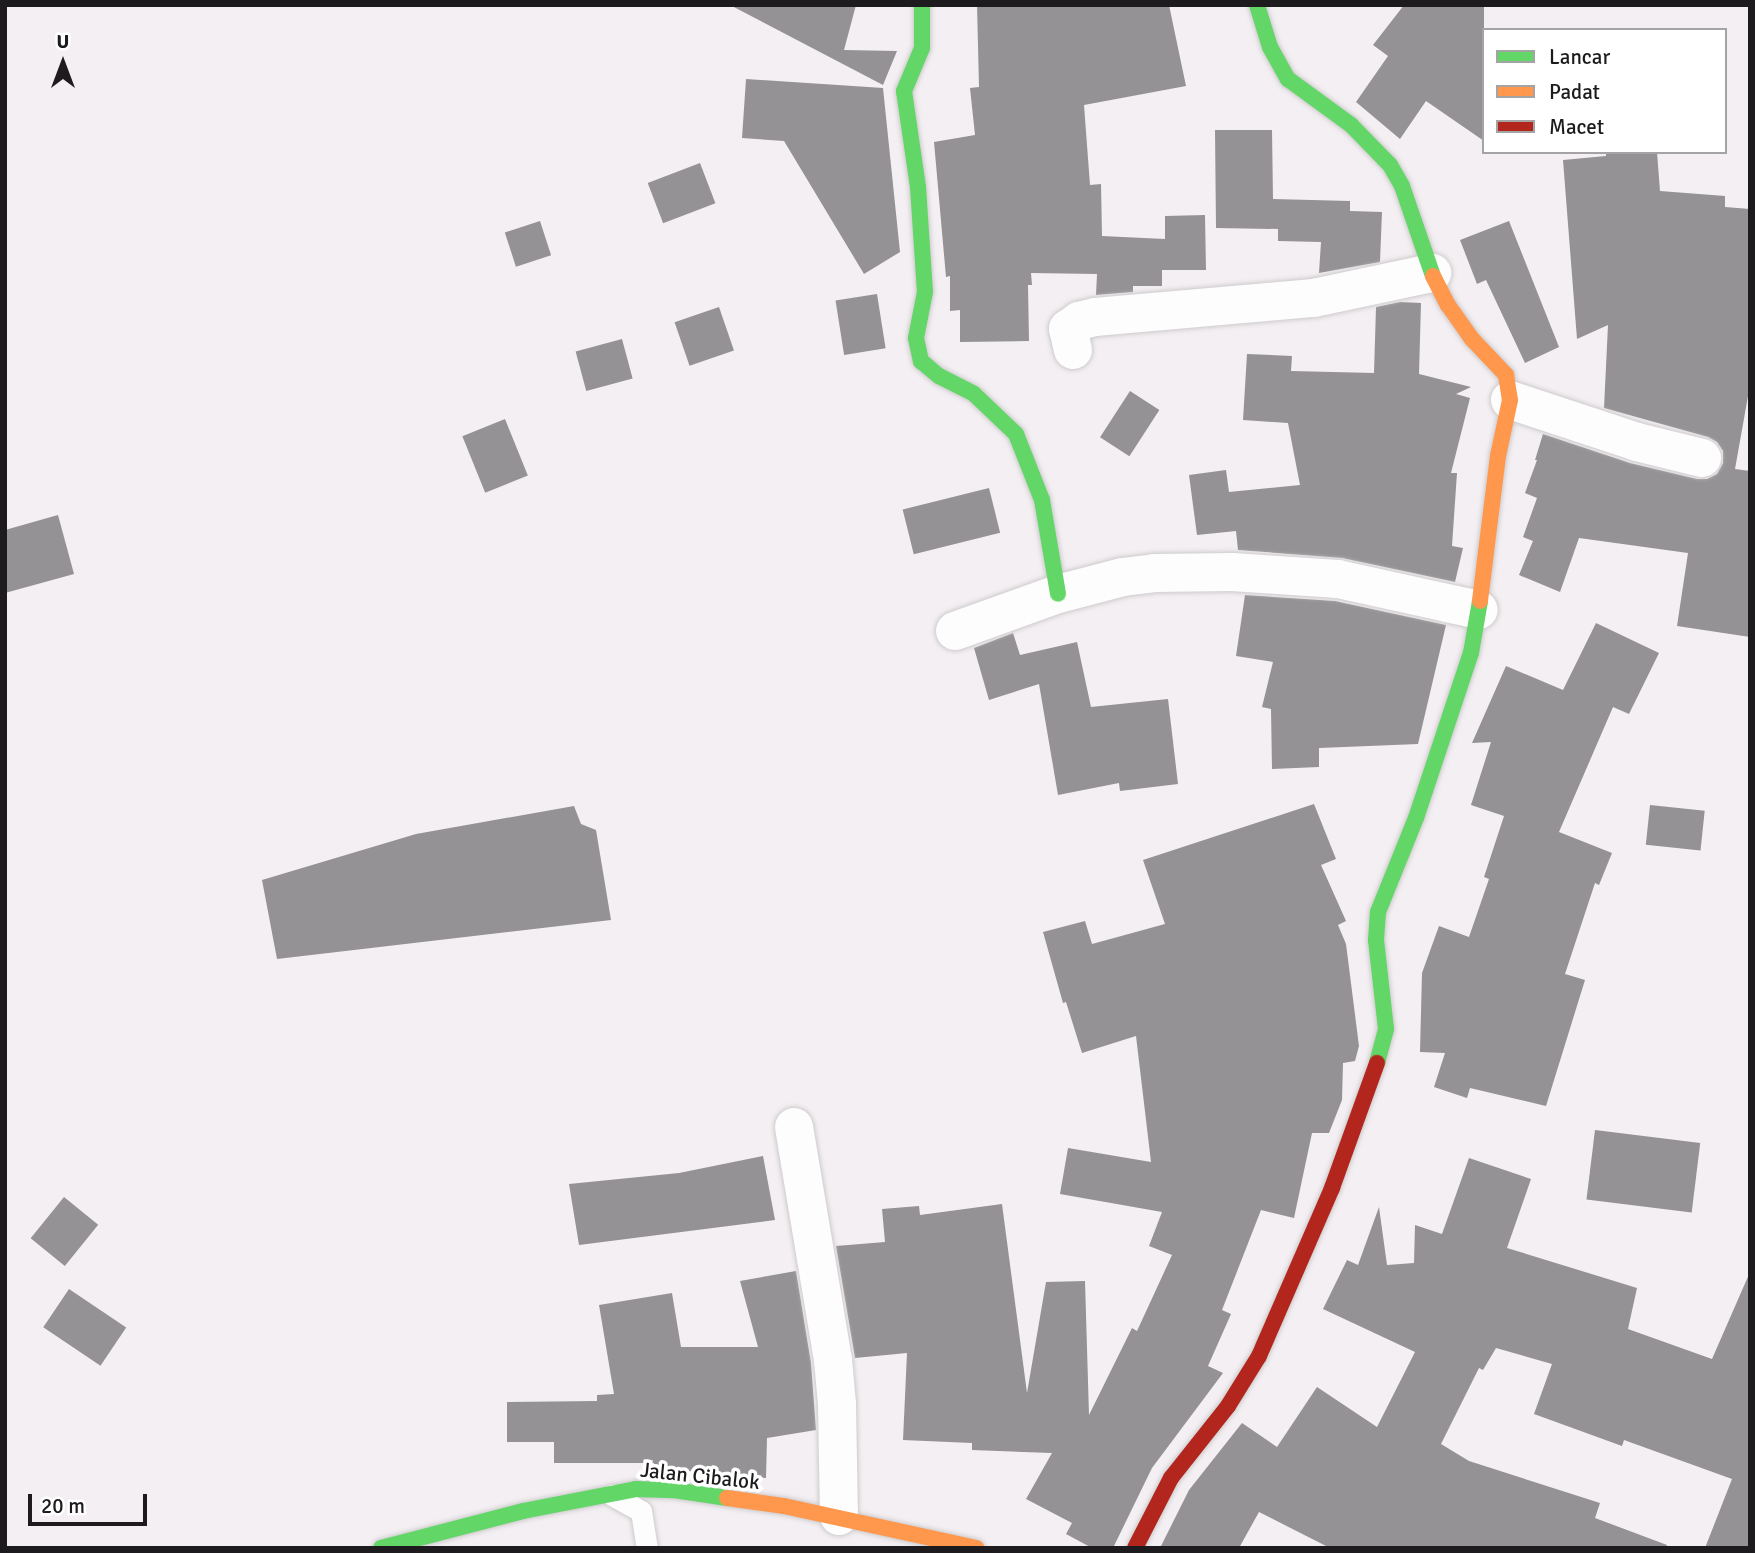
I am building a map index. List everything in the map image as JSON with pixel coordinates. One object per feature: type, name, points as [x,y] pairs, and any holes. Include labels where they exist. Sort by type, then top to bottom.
[{"type":"street","points":[[922,5],[922,48],[904,92],[918,187],[925,292],[916,338],[921,362],[939,376],[974,394],[1016,434],[1042,500],[1058,594]]},
{"type":"street","points":[[1135,1548],[1178,1467],[1228,1406],[1259,1356],[1358,1122],[1386,1029],[1376,940],[1378,912],[1398,869],[1457,702],[1479,610],[1498,456],[1510,400],[1506,375],[1463,328],[1432,273],[1413,212],[1390,164],[1351,125],[1288,79],[1270,47],[1257,5]]},
{"type":"street","points":[[1073,350],[1068,328],[1079,321],[1095,317],[1314,298],[1432,273]]},
{"type":"street","points":[[1510,400],[1624,439],[1702,458]]},
{"type":"street","points":[[955,631],[1058,594],[1123,577],[1155,573],[1243,573],[1338,579],[1479,610]]},
{"type":"street","points":[[794,1127],[833,1360],[837,1404],[839,1516]]},
{"type":"street","name":"Jalan Cibalok","points":[[381,1548],[607,1493],[636,1489],[674,1490],[839,1516],[976,1548]]},
{"type":"lane","points":[[607,1493],[641,1511],[647,1548]]},
{"type":"building","points":[[730,5],[856,5],[844,50],[897,51],[883,85]]},
{"type":"building","points":[[977,5],[1169,5],[1186,86],[1084,105],[1090,185],[1101,184],[1102,236],[1165,239],[1165,216],[1205,215],[1206,270],[1162,270],[1162,286],[1133,286],[1133,292],[1096,295],[1097,274],[1031,273],[1032,285],[1028,285],[1029,341],[960,342],[960,310],[950,311],[950,276],[946,277],[934,142],[975,135],[970,88],[979,87]]},
{"type":"building","points":[[1404,5],[1484,5],[1482,140],[1426,101],[1400,139],[1356,102],[1388,56],[1373,45]]},
{"type":"building","points":[[746,79],[883,88],[900,252],[864,274],[784,141],[742,138]]},
{"type":"building","points":[[1215,130],[1272,130],[1273,199],[1350,201],[1350,211],[1382,212],[1380,262],[1319,273],[1321,242],[1278,241],[1278,229],[1216,228]]},
{"type":"building","points":[[1657,154],[1660,191],[1725,196],[1725,207],[1750,209],[1750,385],[1735,469],[1750,471],[1750,637],[1677,626],[1688,553],[1579,538],[1560,592],[1519,575],[1533,541],[1523,537],[1537,498],[1525,493],[1543,434],[1630,463],[1697,479],[1707,479],[1717,474],[1723,463],[1723,451],[1717,442],[1708,437],[1604,408],[1608,325],[1577,339],[1563,160]]},
{"type":"building","points":[[700,163],[715,203],[663,223],[648,183]]},
{"type":"building","points":[[540,221],[551,255],[516,267],[505,232]]},
{"type":"building","points":[[1509,221],[1559,347],[1525,363],[1486,280],[1477,284],[1460,240]]},
{"type":"building","points":[[877,294],[886,348],[844,355],[836,301]]},
{"type":"building","points":[[1400,302],[1421,303],[1419,374],[1471,387],[1456,394],[1470,398],[1451,473],[1457,473],[1452,546],[1463,548],[1455,582],[1342,558],[1238,550],[1236,531],[1197,535],[1189,475],[1226,470],[1229,492],[1300,485],[1288,423],[1243,420],[1247,354],[1292,356],[1291,371],[1374,373],[1376,307]]},
{"type":"building","points":[[719,307],[734,350],[690,366],[675,322]]},
{"type":"building","points":[[622,339],[633,379],[586,391],[576,351]]},
{"type":"building","points":[[1130,391],[1159,410],[1129,456],[1100,437]]},
{"type":"building","points":[[505,419],[528,476],[485,493],[462,436]]},
{"type":"building","points":[[989,488],[1000,533],[914,554],[903,510]]},
{"type":"building","points":[[58,515],[74,574],[5,593],[5,530]]},
{"type":"building","points":[[1245,595],[1335,601],[1446,625],[1418,744],[1319,748],[1319,767],[1272,769],[1271,709],[1262,707],[1273,662],[1236,656]]},
{"type":"building","points":[[1596,623],[1659,653],[1629,714],[1613,707],[1559,832],[1612,853],[1599,885],[1595,883],[1565,974],[1585,980],[1546,1106],[1470,1088],[1467,1098],[1434,1087],[1445,1053],[1420,1052],[1422,973],[1439,926],[1469,937],[1489,879],[1484,877],[1504,816],[1471,805],[1491,742],[1472,743],[1506,666],[1563,690]]},
{"type":"building","points":[[1013,633],[1020,655],[1077,642],[1091,707],[1168,699],[1178,784],[1120,791],[1119,783],[1058,795],[1039,684],[989,700],[974,648]]},
{"type":"building","points":[[1314,804],[1336,859],[1321,865],[1346,921],[1338,925],[1346,944],[1359,1046],[1355,1061],[1343,1063],[1342,1100],[1329,1133],[1312,1133],[1294,1218],[1261,1210],[1222,1310],[1231,1314],[1208,1366],[1223,1373],[1152,1468],[1113,1548],[1092,1548],[1066,1534],[1072,1523],[1026,1499],[1052,1453],[972,1450],[972,1443],[903,1440],[907,1353],[855,1358],[836,1246],[885,1242],[882,1209],[919,1206],[920,1215],[1002,1204],[1027,1393],[1046,1282],[1085,1281],[1089,1415],[1132,1328],[1137,1331],[1172,1255],[1149,1246],[1162,1212],[1060,1194],[1068,1148],[1151,1162],[1136,1036],[1082,1053],[1066,1002],[1063,1003],[1043,932],[1085,921],[1092,944],[1165,924],[1143,860]]},
{"type":"building","points":[[1650,805],[1705,811],[1701,851],[1646,845]]},
{"type":"building","points":[[574,806],[581,824],[596,830],[611,920],[277,959],[262,880],[416,834]]},
{"type":"building","points":[[1595,1130],[1700,1143],[1692,1212],[1586,1199]]},
{"type":"building","points":[[763,1156],[775,1220],[579,1245],[569,1184],[679,1173]]},
{"type":"building","points":[[1469,1158],[1531,1179],[1507,1248],[1637,1288],[1628,1329],[1712,1359],[1750,1272],[1750,1548],[1705,1548],[1732,1479],[1624,1440],[1622,1446],[1534,1414],[1552,1364],[1496,1348],[1483,1370],[1479,1368],[1441,1444],[1469,1461],[1600,1503],[1595,1518],[1667,1545],[1666,1548],[1330,1548],[1259,1512],[1239,1548],[1160,1548],[1189,1490],[1242,1423],[1277,1447],[1317,1387],[1377,1427],[1415,1352],[1323,1309],[1347,1260],[1358,1265],[1379,1207],[1387,1265],[1414,1263],[1415,1225],[1442,1234]]},
{"type":"building","points":[[64,1197],[98,1225],[65,1266],[31,1238]]},
{"type":"building","points":[[796,1271],[811,1363],[816,1430],[767,1438],[766,1478],[654,1468],[654,1463],[554,1463],[554,1442],[507,1442],[507,1402],[597,1401],[597,1395],[614,1394],[599,1305],[672,1293],[681,1347],[758,1347],[740,1281]]},
{"type":"building","points":[[69,1289],[126,1328],[100,1366],[43,1327]]},
{"type":"traffic: fast","points":[[922,5],[922,48],[904,91],[918,187],[925,292],[916,338],[921,361],[939,376],[974,394],[1016,434],[1042,500],[1058,594]]},
{"type":"traffic: fast","points":[[1257,5],[1270,47],[1288,79],[1351,125],[1390,165],[1402,186],[1433,276]]},
{"type":"traffic: fast","points":[[1377,1063],[1386,1029],[1376,940],[1378,912],[1416,818],[1471,653],[1480,601]]},
{"type":"traffic: fast","points":[[381,1548],[523,1511],[636,1489],[674,1490],[727,1498]]},
{"type":"traffic: slow","points":[[1433,276],[1448,305],[1472,339],[1506,375],[1510,400],[1498,456],[1480,601]]},
{"type":"traffic: slow","points":[[727,1498],[784,1506],[976,1548]]},
{"type":"traffic: jam","points":[[1135,1548],[1171,1478],[1228,1406],[1259,1356],[1332,1188],[1377,1063]]}]
